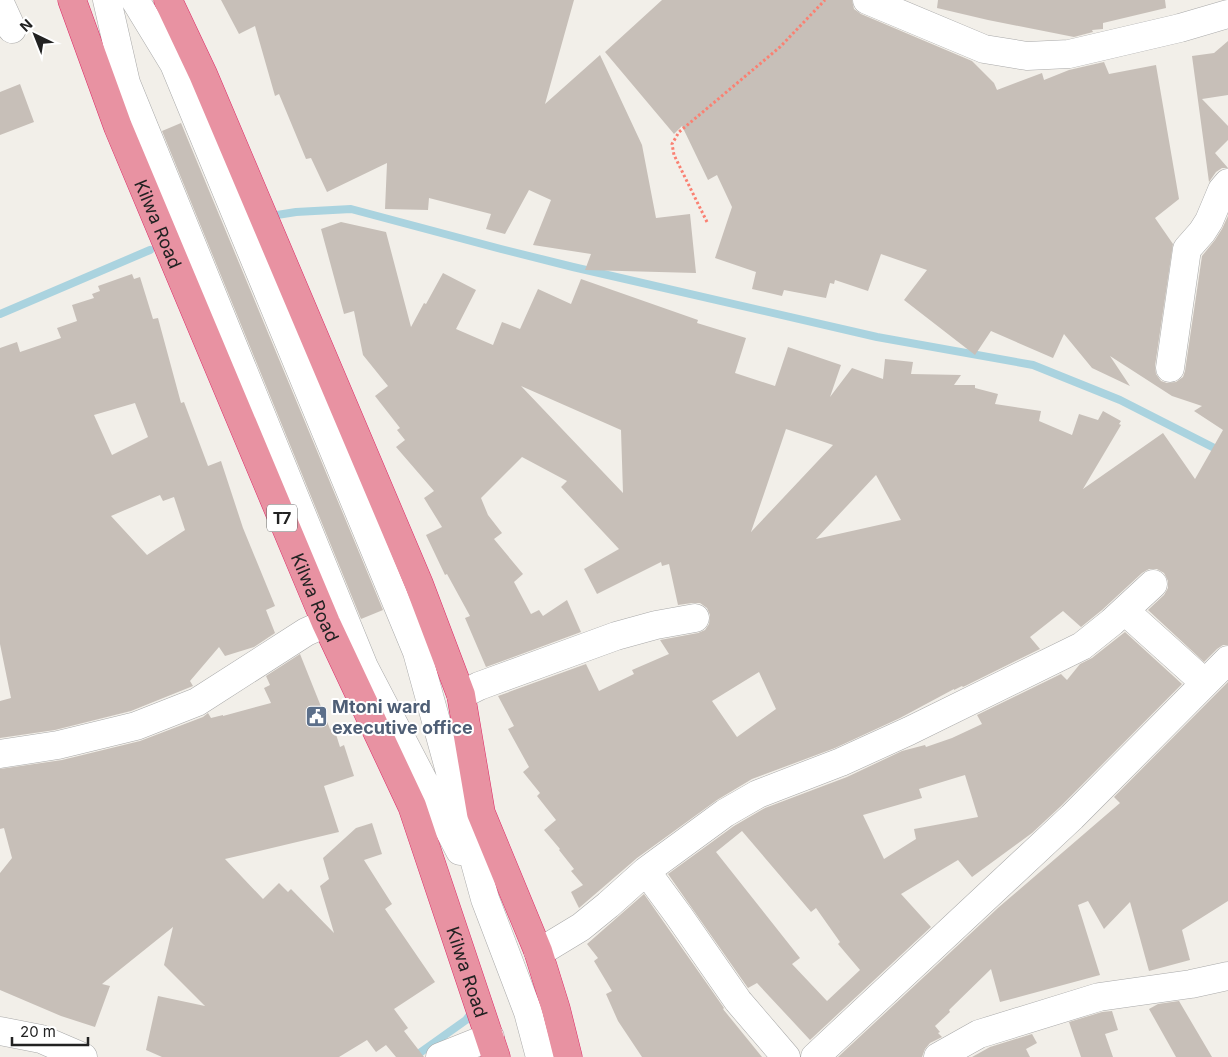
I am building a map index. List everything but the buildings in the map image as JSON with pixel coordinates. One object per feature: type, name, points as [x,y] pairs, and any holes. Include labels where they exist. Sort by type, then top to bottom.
[{"type":"highway","name":"Kilwa Road","points":[[72,0],[118,127],[326,623],[412,806],[493,1047]]},
{"type":"highway","points":[[168,0],[203,74],[411,566],[460,695],[481,812],[538,951],[556,1009],[568,1057]]},
{"type":"street","points":[[107,0],[126,83],[364,666],[484,899],[528,1012],[540,1057]]},
{"type":"street","points":[[135,0],[174,64],[417,652],[484,899]]},
{"type":"street","points":[[867,0],[984,49],[1027,56],[1069,54],[1180,28],[1228,14]]},
{"type":"street","points":[[0,3],[12,29]]},
{"type":"street","points":[[1170,368],[1187,249],[1209,221],[1222,190],[1228,183]]},
{"type":"street","points":[[538,951],[581,928],[646,871],[724,813],[758,794],[841,762],[909,731],[1082,646],[1125,611],[1153,584]]},
{"type":"street","points":[[1125,611],[1205,683]]},
{"type":"street","points":[[460,695],[479,686],[616,636],[656,625],[695,618]]},
{"type":"street","points":[[0,754],[58,745],[136,726],[197,702],[306,632],[326,623]]},
{"type":"street","points":[[815,1057],[1072,817],[1228,660]]},
{"type":"street","points":[[646,871],[680,916],[738,1001],[786,1057]]},
{"type":"street","points":[[938,1057],[979,1034],[1099,997],[1191,984],[1228,976]]},
{"type":"street","points":[[0,1031],[41,1039],[83,1057]]},
{"type":"street","points":[[440,1057],[493,1047]]},
{"type":"path","points":[[707,222],[674,155],[672,144],[679,132],[780,47],[825,0]]},
{"type":"waterway","points":[[277,215],[351,209],[573,267],[877,337],[1033,365],[1120,400],[1228,455]]},
{"type":"waterway","points":[[0,314],[150,250]]},
{"type":"waterway","points":[[414,1057],[466,1020],[473,1011]]},
{"type":"place","name":"Mtoni ward executive office","points":[[316,716]]}]
